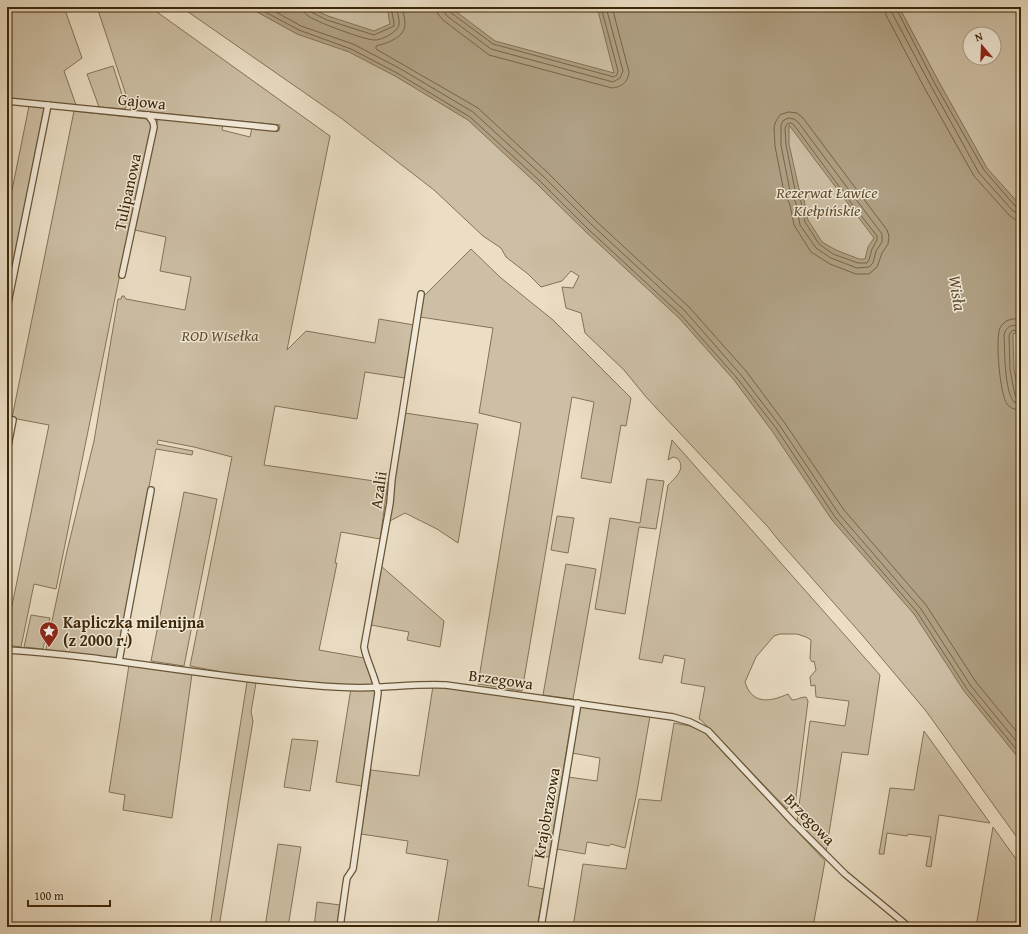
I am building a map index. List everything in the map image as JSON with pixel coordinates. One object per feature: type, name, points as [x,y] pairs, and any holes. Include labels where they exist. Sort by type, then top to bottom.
[{"type":"street","name":"Gajowa","points":[[7,101],[275,128]]},
{"type":"street","points":[[7,308],[48,105]]},
{"type":"street","name":"Tulipanowa","points":[[122,275],[154,127],[153,122],[148,115]]},
{"type":"street","name":"Azalii","points":[[340,927],[347,878],[353,869],[378,693],[373,672],[364,647],[390,503],[392,479],[422,294]]},
{"type":"street","points":[[7,451],[13,420]]},
{"type":"street","points":[[118,661],[151,490]]},
{"type":"street","name":"Brzegowa","points":[[7,650],[44,652],[256,680],[311,685],[377,688],[415,684],[446,684],[673,717],[690,722],[708,731],[794,823],[845,874],[908,927]]},
{"type":"street","name":"Krajobrazowa","points":[[541,927],[578,703]]},
{"type":"green space","points":[[7,7],[64,7],[82,58],[64,71],[76,105],[7,98]]},
{"type":"green space","name":"ROD Wisełka","points":[[97,7],[150,7],[330,136],[287,350],[306,331],[375,343],[379,319],[414,325],[405,378],[365,372],[357,419],[275,406],[264,465],[388,483],[380,539],[341,532],[335,563],[337,563],[319,650],[364,658],[373,685],[278,680],[222,673],[190,666],[232,457],[194,447],[158,440],[157,444],[193,451],[192,455],[156,449],[117,659],[46,649],[67,551],[94,441],[118,299],[121,299],[122,296],[124,296],[126,299],[185,310],[191,277],[160,271],[166,237],[135,230],[158,118],[223,124],[222,130],[250,137],[252,127],[279,131],[280,125],[131,110]]},
{"type":"green space","name":"Rezerwat Ławice Kiełpińskie","points":[[181,7],[1021,7],[1021,843],[926,711],[863,636],[768,527],[646,397],[624,370],[585,333],[581,313],[566,308],[562,287],[573,288],[579,276],[571,271],[562,281],[541,287],[528,274],[506,257],[501,248],[483,236],[434,190],[341,118]]},
{"type":"green space","points":[[113,66],[126,107],[125,109],[99,107],[87,74]]},
{"type":"green space","points":[[29,106],[44,108],[7,297],[7,215]]},
{"type":"green space","points":[[74,111],[147,119],[151,123],[151,126],[56,589],[34,584],[21,647],[7,645],[7,630],[49,425],[12,418]]},
{"type":"green space","points":[[471,249],[501,278],[553,320],[631,398],[626,426],[621,425],[611,483],[581,478],[594,402],[572,397],[522,691],[478,684],[521,423],[479,413],[493,328],[420,317],[424,296]]},
{"type":"green space","points":[[405,413],[478,424],[458,543],[437,529],[405,513],[388,522]]},
{"type":"green space","points":[[672,440],[880,675],[868,755],[842,752],[826,852],[797,821],[810,721],[845,726],[849,701],[816,697],[815,685],[811,686],[810,677],[816,670],[814,661],[812,662],[810,659],[811,640],[797,634],[780,634],[774,636],[756,657],[745,682],[752,695],[762,700],[775,699],[788,694],[792,700],[806,697],[808,701],[795,805],[790,805],[787,809],[699,719],[705,687],[681,683],[685,659],[664,655],[662,663],[639,659],[668,485],[679,473],[681,465],[677,458],[673,457],[668,460]]},
{"type":"green space","points":[[647,479],[664,481],[656,529],[639,527],[625,614],[595,609],[610,518],[640,523]]},
{"type":"green space","points":[[184,492],[217,499],[184,666],[151,661]]},
{"type":"green space","points":[[557,516],[574,518],[568,553],[551,550]]},
{"type":"green space","points":[[566,564],[596,569],[573,699],[543,695]]},
{"type":"green space","points":[[381,566],[444,621],[440,647],[407,640],[409,632],[371,625]]},
{"type":"green space","points":[[31,615],[50,618],[43,649],[24,647]]},
{"type":"green space","points":[[129,665],[192,674],[172,818],[123,810],[125,795],[109,792]]},
{"type":"green space","points":[[247,682],[256,683],[251,712],[253,721],[219,927],[210,927],[229,796]]},
{"type":"green space","points":[[433,686],[574,704],[549,857],[533,855],[528,886],[544,889],[537,927],[437,927],[448,860],[406,853],[408,841],[361,834],[371,770],[419,776]]},
{"type":"green space","points":[[351,688],[374,689],[376,693],[362,786],[336,782]]},
{"type":"green space","points":[[580,705],[650,716],[636,797],[625,848],[611,844],[609,846],[587,842],[585,854],[557,849],[568,777],[597,781],[600,758],[572,753]]},
{"type":"green space","points":[[674,723],[690,726],[704,732],[825,861],[813,927],[573,927],[583,864],[626,869],[639,799],[661,801]]},
{"type":"green space","points":[[924,731],[990,823],[939,815],[931,867],[926,866],[931,837],[887,833],[884,854],[879,854],[890,788],[914,790]]},
{"type":"green space","points":[[292,739],[318,741],[310,791],[284,787]]},
{"type":"green space","points":[[993,827],[1021,866],[1021,927],[976,927]]},
{"type":"green space","points":[[278,844],[301,847],[288,927],[265,927]]},
{"type":"green space","points":[[317,902],[340,905],[337,927],[314,927]]},
{"type":"water","name":"Rezerwat Ławice Kiełpińskie","points":[[248,7],[309,7],[328,16],[374,31],[390,24],[387,7],[450,7],[495,41],[614,73],[597,7],[899,7],[987,168],[1021,206],[1021,337],[1014,333],[1013,335],[1014,370],[1021,400],[1021,761],[964,691],[914,614],[832,520],[772,431],[734,380],[679,318],[468,120],[395,76],[349,52],[297,34]],"holes":[[[789,125],[874,238],[868,247],[865,259],[859,259],[836,250],[822,242],[808,220],[804,200],[799,189],[789,144]]]},
{"type":"place","name":"Kapliczka milenijna (z 2000 r.)","points":[[49,648]]},
{"type":"water label","name":"Wisła","points":[[958,293]]}]
